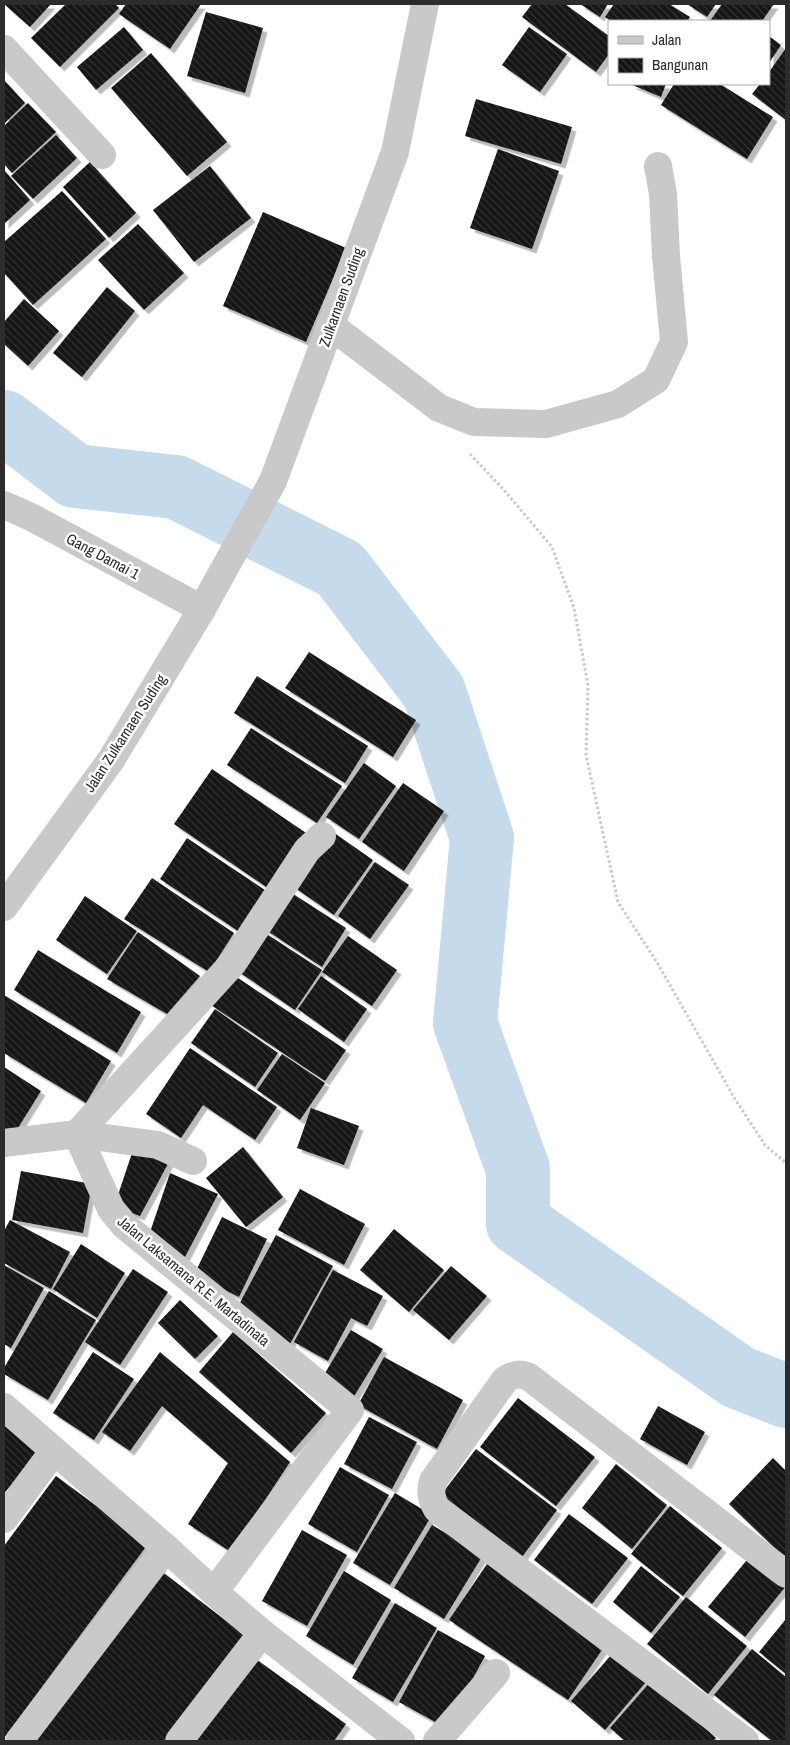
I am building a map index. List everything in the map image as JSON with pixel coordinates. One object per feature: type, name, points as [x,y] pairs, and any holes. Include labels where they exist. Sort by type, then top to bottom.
[{"type":"street","name":"Zulkarnaen Suding","points":[[219,576],[273,481],[395,152],[425,4]]},
{"type":"street","points":[[4,49],[102,155]]},
{"type":"street","points":[[330,325],[439,408],[474,422],[546,424],[618,404],[656,380],[674,342],[666,265],[663,194],[658,166]]},
{"type":"street","name":"Gang Damai 1","points":[[4,505],[31,516],[202,609]]},
{"type":"street","name":"Jalan Zulkarnaen Suding","points":[[4,906],[111,760],[202,609],[219,576]]},
{"type":"street","points":[[77,1134],[233,963],[307,850],[322,836]]},
{"type":"street","points":[[4,1143],[77,1134],[158,1145],[193,1161]]},
{"type":"street","name":"Jalan Laksamana R.E. Martadinata","points":[[77,1134],[111,1209],[125,1226],[350,1410],[214,1592]]},
{"type":"street","points":[[746,1741],[437,1509],[432,1500],[431,1491],[434,1481],[505,1380],[514,1374],[522,1374],[529,1377],[786,1574]]},
{"type":"street","points":[[4,1407],[262,1633],[370,1732],[401,1741]]},
{"type":"street","points":[[4,1519],[54,1451]]},
{"type":"street","points":[[19,1741],[166,1548]]},
{"type":"street","points":[[179,1741],[262,1633]]},
{"type":"street","points":[[437,1741],[496,1673]]},
{"type":"path","points":[[468,452],[504,490],[552,547],[574,608],[588,685],[586,755],[618,902],[658,964],[735,1098],[765,1145],[786,1163]]},
{"type":"building","points":[[4,4],[51,4],[30,27]]},
{"type":"building","points":[[66,4],[115,4],[119,8],[60,67],[31,38]]},
{"type":"building","points":[[126,4],[201,4],[170,49],[119,14]]},
{"type":"building","points":[[532,4],[565,4],[608,35],[608,55],[596,72],[522,17]]},
{"type":"building","points":[[580,4],[608,4],[600,17]]},
{"type":"building","points":[[614,4],[669,4],[690,17],[688,20],[610,20],[605,17]]},
{"type":"building","points":[[687,4],[716,4],[707,17]]},
{"type":"building","points":[[722,4],[774,4],[763,20],[711,20]]},
{"type":"building","points":[[206,12],[263,28],[245,93],[187,76]]},
{"type":"building","points":[[124,27],[143,50],[96,90],[77,67]]},
{"type":"building","points":[[529,27],[567,54],[540,92],[502,65]]},
{"type":"building","points":[[770,37],[781,45],[770,62]]},
{"type":"building","points":[[786,48],[786,120],[752,94],[759,85],[770,85],[770,71]]},
{"type":"building","points":[[151,53],[227,142],[187,176],[111,88]]},
{"type":"building","points":[[4,80],[25,103],[4,124]]},
{"type":"building","points":[[632,85],[666,85],[661,97]]},
{"type":"building","points":[[673,85],[722,85],[773,117],[747,159],[661,105]]},
{"type":"building","points":[[476,99],[572,127],[561,164],[465,136]]},
{"type":"building","points":[[28,103],[56,132],[12,173],[4,164],[4,126]]},
{"type":"building","points":[[56,135],[77,158],[33,199],[11,176]]},
{"type":"building","points":[[498,149],[559,171],[532,249],[470,228]]},
{"type":"building","points":[[90,162],[136,213],[109,238],[63,187]]},
{"type":"building","points":[[210,166],[251,218],[194,262],[153,210]]},
{"type":"building","points":[[4,170],[30,200],[4,224]]},
{"type":"building","points":[[62,191],[106,239],[33,305],[4,273],[4,242]]},
{"type":"building","points":[[263,212],[346,248],[306,342],[223,306]]},
{"type":"building","points":[[138,224],[184,273],[144,310],[98,260]]},
{"type":"building","points":[[107,287],[135,311],[82,377],[53,353]]},
{"type":"building","points":[[24,299],[59,331],[28,366],[4,344],[4,322]]},
{"type":"building","points":[[309,652],[416,720],[393,757],[285,688]]},
{"type":"building","points":[[257,676],[368,746],[345,783],[234,713]]},
{"type":"building","points":[[251,728],[342,786],[317,823],[227,765]]},
{"type":"building","points":[[364,763],[396,786],[359,839],[326,817]]},
{"type":"building","points":[[212,769],[309,835],[272,891],[174,824]]},
{"type":"building","points":[[403,783],[444,811],[404,871],[362,842]]},
{"type":"building","points":[[330,830],[373,860],[334,915],[291,885]]},
{"type":"building","points":[[187,838],[274,896],[247,937],[160,879]]},
{"type":"building","points":[[375,862],[409,885],[370,939],[338,916]]},
{"type":"building","points":[[152,878],[234,933],[209,972],[124,919]]},
{"type":"building","points":[[287,890],[346,928],[322,967],[263,928]]},
{"type":"building","points":[[85,896],[137,931],[107,974],[56,940]]},
{"type":"building","points":[[262,931],[322,970],[295,1010],[236,970]]},
{"type":"building","points":[[138,932],[200,976],[167,1014],[107,979]]},
{"type":"building","points":[[348,936],[397,970],[372,1006],[322,972]]},
{"type":"building","points":[[38,950],[141,1012],[117,1053],[14,990]]},
{"type":"building","points":[[232,974],[346,1050],[325,1081],[211,1005]]},
{"type":"building","points":[[321,976],[367,1009],[344,1042],[298,1009]]},
{"type":"building","points":[[4,995],[111,1061],[86,1103],[4,1053]]},
{"type":"building","points":[[215,1009],[278,1053],[255,1087],[191,1043]]},
{"type":"building","points":[[190,1048],[277,1107],[255,1140],[203,1105],[181,1138],[146,1114]]},
{"type":"building","points":[[282,1054],[325,1083],[300,1120],[257,1090]]},
{"type":"building","points":[[4,1067],[41,1091],[13,1136],[4,1131]]},
{"type":"building","points":[[311,1108],[359,1126],[344,1165],[297,1148]]},
{"type":"building","points":[[135,1144],[170,1160],[140,1216],[114,1207]]},
{"type":"building","points":[[243,1147],[283,1197],[246,1227],[206,1178]]},
{"type":"building","points":[[21,1171],[92,1184],[83,1233],[12,1220]]},
{"type":"building","points":[[170,1173],[218,1194],[185,1257],[148,1238]]},
{"type":"building","points":[[300,1189],[365,1224],[344,1265],[278,1230]]},
{"type":"building","points":[[222,1217],[267,1239],[239,1297],[194,1275]]},
{"type":"building","points":[[10,1220],[70,1252],[51,1289],[4,1263],[4,1231]]},
{"type":"building","points":[[394,1229],[444,1270],[409,1312],[360,1270]]},
{"type":"building","points":[[276,1235],[333,1266],[290,1344],[234,1314]]},
{"type":"building","points":[[81,1244],[125,1273],[97,1318],[53,1289]]},
{"type":"building","points":[[4,1265],[44,1288],[11,1348],[4,1344]]},
{"type":"building","points":[[451,1266],[487,1296],[449,1340],[413,1310]]},
{"type":"building","points":[[133,1269],[168,1292],[120,1365],[85,1342]]},
{"type":"building","points":[[333,1270],[383,1296],[367,1326],[351,1318],[328,1361],[294,1342]]},
{"type":"building","points":[[49,1291],[96,1320],[48,1400],[4,1374],[4,1368]]},
{"type":"building","points":[[180,1300],[218,1336],[195,1359],[158,1323]]},
{"type":"building","points":[[351,1330],[383,1349],[353,1398],[322,1378]]},
{"type":"building","points":[[233,1332],[326,1413],[291,1453],[199,1372]]},
{"type":"building","points":[[93,1352],[134,1379],[94,1440],[53,1413]]},
{"type":"building","points":[[160,1352],[290,1462],[231,1552],[188,1524],[228,1463],[162,1406],[130,1451],[102,1432]]},
{"type":"building","points":[[384,1357],[463,1400],[437,1449],[358,1405]]},
{"type":"building","points":[[518,1398],[595,1457],[556,1506],[480,1447]]},
{"type":"building","points":[[658,1406],[705,1432],[687,1465],[640,1439]]},
{"type":"building","points":[[4,1417],[40,1446],[4,1494]]},
{"type":"building","points":[[369,1417],[417,1442],[392,1489],[344,1464]]},
{"type":"building","points":[[476,1449],[557,1510],[522,1557],[441,1495]]},
{"type":"building","points":[[773,1458],[786,1471],[786,1559],[729,1504]]},
{"type":"building","points":[[616,1464],[667,1505],[632,1549],[582,1508]]},
{"type":"building","points":[[340,1467],[389,1495],[357,1552],[308,1524]]},
{"type":"building","points":[[56,1476],[148,1544],[4,1738],[4,1546]]},
{"type":"building","points":[[395,1493],[432,1515],[390,1585],[353,1563]]},
{"type":"building","points":[[670,1506],[722,1548],[683,1596],[631,1554]]},
{"type":"building","points":[[569,1514],[628,1558],[592,1604],[534,1560]]},
{"type":"building","points":[[432,1525],[483,1555],[444,1619],[394,1588]]},
{"type":"building","points":[[302,1530],[347,1555],[307,1626],[262,1601]]},
{"type":"building","points":[[751,1555],[786,1586],[745,1637],[708,1607]]},
{"type":"building","points":[[487,1564],[606,1644],[568,1700],[449,1620]]},
{"type":"building","points":[[641,1566],[680,1597],[651,1633],[613,1602]]},
{"type":"building","points":[[160,1570],[251,1640],[173,1741],[29,1741]]},
{"type":"building","points":[[344,1571],[391,1600],[353,1665],[306,1636]]},
{"type":"building","points":[[686,1597],[747,1646],[708,1694],[647,1644]]},
{"type":"building","points":[[395,1603],[437,1628],[393,1702],[352,1678]]},
{"type":"building","points":[[786,1619],[786,1674],[759,1652]]},
{"type":"building","points":[[438,1630],[485,1656],[446,1728],[399,1702]]},
{"type":"building","points":[[619,1646],[652,1675],[605,1730],[571,1701]]},
{"type":"building","points":[[752,1649],[786,1677],[786,1741],[772,1741],[714,1695]]},
{"type":"building","points":[[249,1654],[346,1724],[334,1741],[187,1741]]},
{"type":"building","points":[[652,1680],[716,1738],[713,1741],[625,1741],[610,1728]]},
{"type":"waterway","points":[[4,422],[75,476],[176,487],[340,569],[434,692],[482,838],[465,1023],[518,1169],[518,1223],[738,1377],[786,1396]]}]
